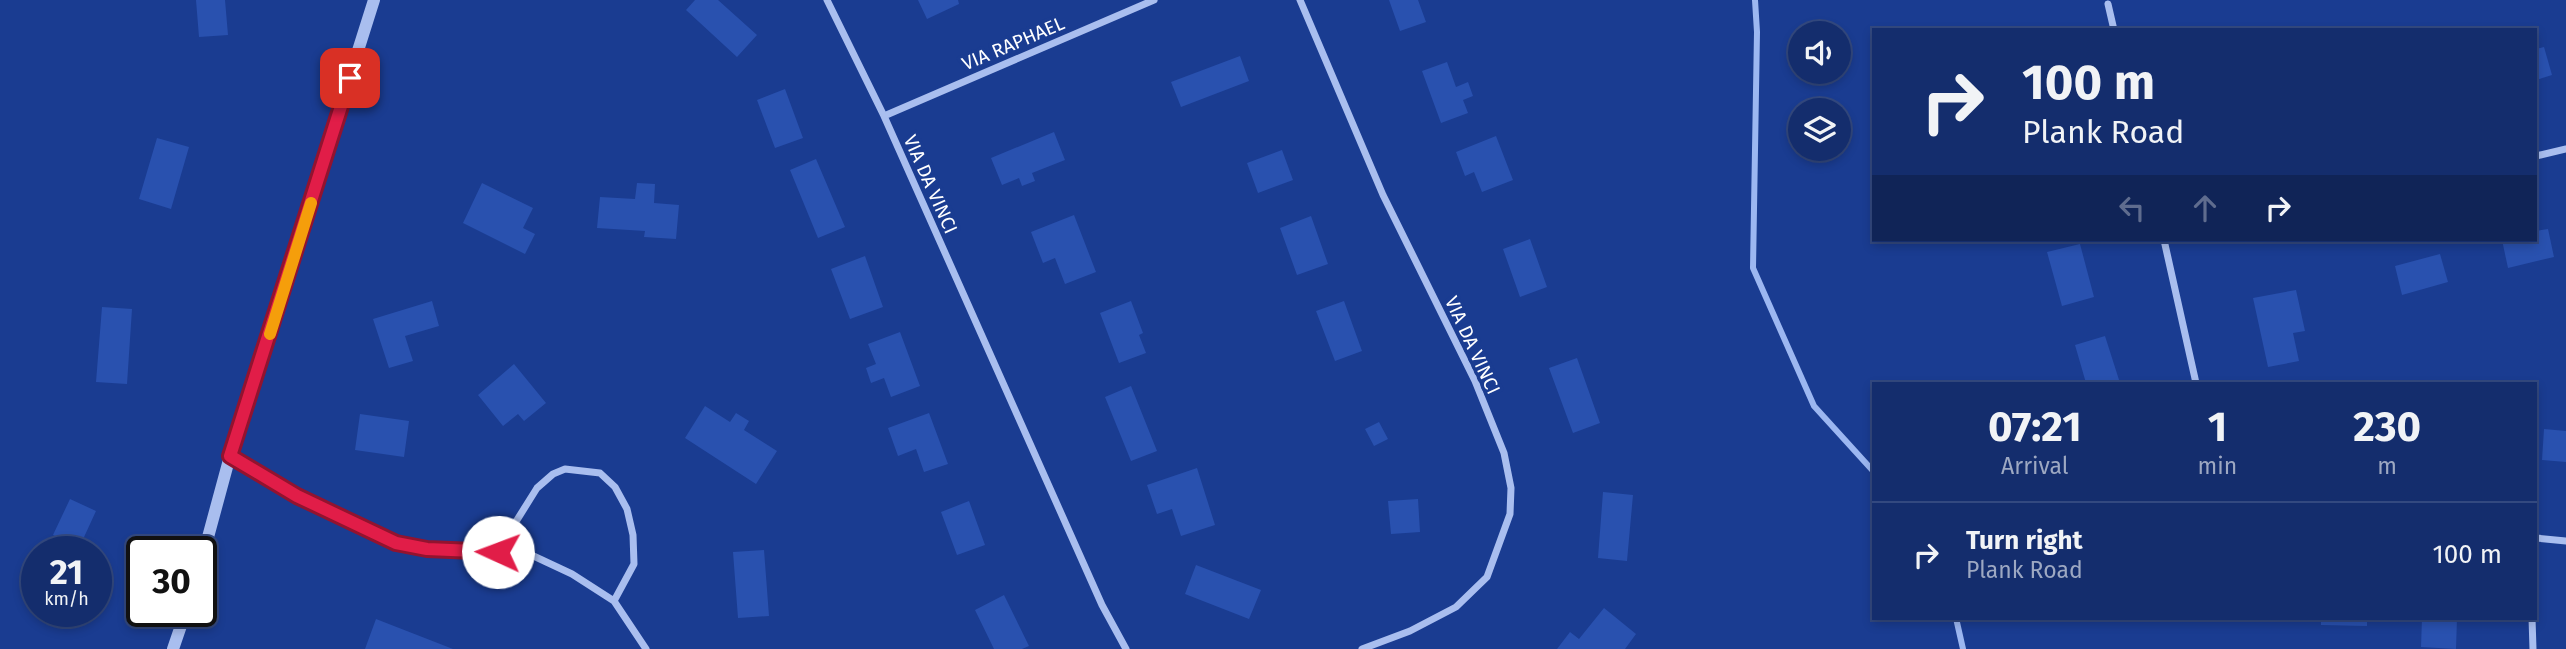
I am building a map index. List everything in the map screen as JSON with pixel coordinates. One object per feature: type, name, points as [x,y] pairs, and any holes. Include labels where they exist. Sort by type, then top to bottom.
[{"type":"street","points":[[208,536],[230,456],[374,0]]},
{"type":"street","name":"VIA DA VINCI","points":[[827,0],[884,116],[1101,605],[1126,649]]},
{"type":"street","name":"VIA RAPHAEL","points":[[884,116],[1154,0]]},
{"type":"street","name":"VIA DA VINCI","points":[[1300,0],[1383,195],[1475,381],[1504,453],[1511,488],[1510,514],[1487,578],[1456,607],[1410,631],[1362,649]]},
{"type":"street","points":[[2108,4],[2114,28]]},
{"type":"street","points":[[2537,156],[2566,149]]},
{"type":"street","points":[[2164,242],[2196,382]]},
{"type":"street","points":[[230,456],[297,496],[396,543],[427,549],[525,552],[572,574],[614,601],[646,649]]},
{"type":"street","points":[[498,552],[537,488],[553,474],[565,469],[600,473],[615,487],[627,509],[633,536],[634,564],[614,601]]},
{"type":"street","points":[[2537,538],[2566,541]]},
{"type":"street","points":[[2532,620],[2533,649]]},
{"type":"street","points":[[173,649],[181,627]]},
{"type":"building","points":[[196,0],[225,0],[228,35],[199,37]]},
{"type":"building","points":[[695,0],[718,0],[757,35],[737,57],[686,10]]},
{"type":"building","points":[[918,0],[958,0],[959,4],[927,19]]},
{"type":"building","points":[[1389,0],[1418,0],[1426,22],[1400,31]]},
{"type":"building","points":[[2544,47],[2552,75],[2537,80],[2537,49]]},
{"type":"building","points":[[1240,56],[1249,81],[1181,107],[1171,82]]},
{"type":"building","points":[[1447,62],[1456,87],[1468,82],[1473,96],[1463,100],[1468,113],[1441,123],[1422,71]]},
{"type":"building","points":[[785,89],[803,138],[775,148],[757,100]]},
{"type":"building","points":[[1054,132],[1065,160],[1032,173],[1035,181],[1022,186],[1019,178],[1002,185],[991,158]]},
{"type":"building","points":[[1496,136],[1513,180],[1482,192],[1474,172],[1465,176],[1456,152]]},
{"type":"building","points":[[157,138],[189,147],[171,209],[139,199]]},
{"type":"building","points":[[1282,150],[1293,180],[1258,193],[1247,163]]},
{"type":"building","points":[[816,159],[845,227],[818,238],[790,170]]},
{"type":"building","points":[[482,183],[533,208],[523,228],[535,234],[525,254],[463,223]]},
{"type":"building","points":[[637,183],[655,184],[654,203],[679,205],[676,239],[644,237],[645,231],[597,228],[600,197],[635,199]]},
{"type":"building","points":[[1074,215],[1096,272],[1065,284],[1055,258],[1043,263],[1031,232]]},
{"type":"building","points":[[1311,216],[1328,264],[1297,275],[1280,228]]},
{"type":"building","points":[[2548,229],[2554,257],[2508,268],[2502,242],[2537,242],[2537,231]]},
{"type":"building","points":[[1530,239],[1547,287],[1520,297],[1503,249]]},
{"type":"building","points":[[2080,244],[2094,297],[2062,306],[2047,252]]},
{"type":"building","points":[[2440,254],[2448,282],[2402,295],[2395,266]]},
{"type":"building","points":[[865,256],[883,307],[850,319],[831,269]]},
{"type":"building","points":[[2296,290],[2305,331],[2293,333],[2299,361],[2268,367],[2253,298]]},
{"type":"building","points":[[432,301],[439,326],[405,336],[413,361],[389,368],[373,319]]},
{"type":"building","points":[[1131,301],[1143,333],[1139,335],[1146,353],[1119,363],[1100,313]]},
{"type":"building","points":[[1344,301],[1362,351],[1335,361],[1316,311]]},
{"type":"building","points":[[102,307],[132,309],[127,384],[96,382]]},
{"type":"building","points":[[900,332],[920,386],[891,397],[884,378],[871,383],[866,368],[876,364],[868,344]]},
{"type":"building","points":[[2105,336],[2120,382],[2086,382],[2075,345]]},
{"type":"building","points":[[1577,358],[1600,423],[1573,433],[1549,368]]},
{"type":"building","points":[[514,364],[546,403],[524,421],[518,414],[503,426],[478,395]]},
{"type":"building","points":[[1131,386],[1157,451],[1131,461],[1105,397]]},
{"type":"building","points":[[705,406],[730,422],[736,413],[749,421],[744,430],[777,451],[756,484],[685,438]]},
{"type":"building","points":[[929,413],[948,464],[924,472],[916,449],[898,456],[888,428]]},
{"type":"building","points":[[360,414],[409,421],[404,457],[355,450]]},
{"type":"building","points":[[1379,422],[1388,439],[1374,446],[1365,429]]},
{"type":"building","points":[[2544,429],[2566,431],[2566,462],[2542,460]]},
{"type":"building","points":[[1197,468],[1215,525],[1181,536],[1172,509],[1157,514],[1147,485]]},
{"type":"building","points":[[1603,492],[1633,495],[1627,561],[1598,558]]},
{"type":"building","points":[[70,499],[96,511],[85,536],[53,535]]},
{"type":"building","points":[[1418,499],[1420,532],[1391,534],[1388,501]]},
{"type":"building","points":[[969,501],[985,545],[957,555],[941,512]]},
{"type":"building","points":[[764,550],[769,616],[738,618],[733,552]]},
{"type":"building","points":[[1196,565],[1261,590],[1249,619],[1185,594]]},
{"type":"building","points":[[1004,595],[1029,646],[1022,649],[994,649],[975,610]]},
{"type":"building","points":[[1604,608],[1636,634],[1625,649],[1557,649],[1570,632],[1579,639]]},
{"type":"building","points":[[376,619],[453,649],[365,649]]},
{"type":"building","points":[[2321,620],[2367,620],[2367,626],[2321,625]]},
{"type":"building","points":[[2422,620],[2457,620],[2456,649],[2421,647]]},
{"type":"waterway","points":[[1755,0],[1757,32],[1753,268],[1814,406],[1872,470]]},
{"type":"waterway","points":[[1956,620],[1963,649]]},
{"type":"slow traffic","points":[[270,334],[311,203]]},
{"type":"route","points":[[350,78],[230,456],[297,496],[396,543],[427,549],[498,552]]}]
